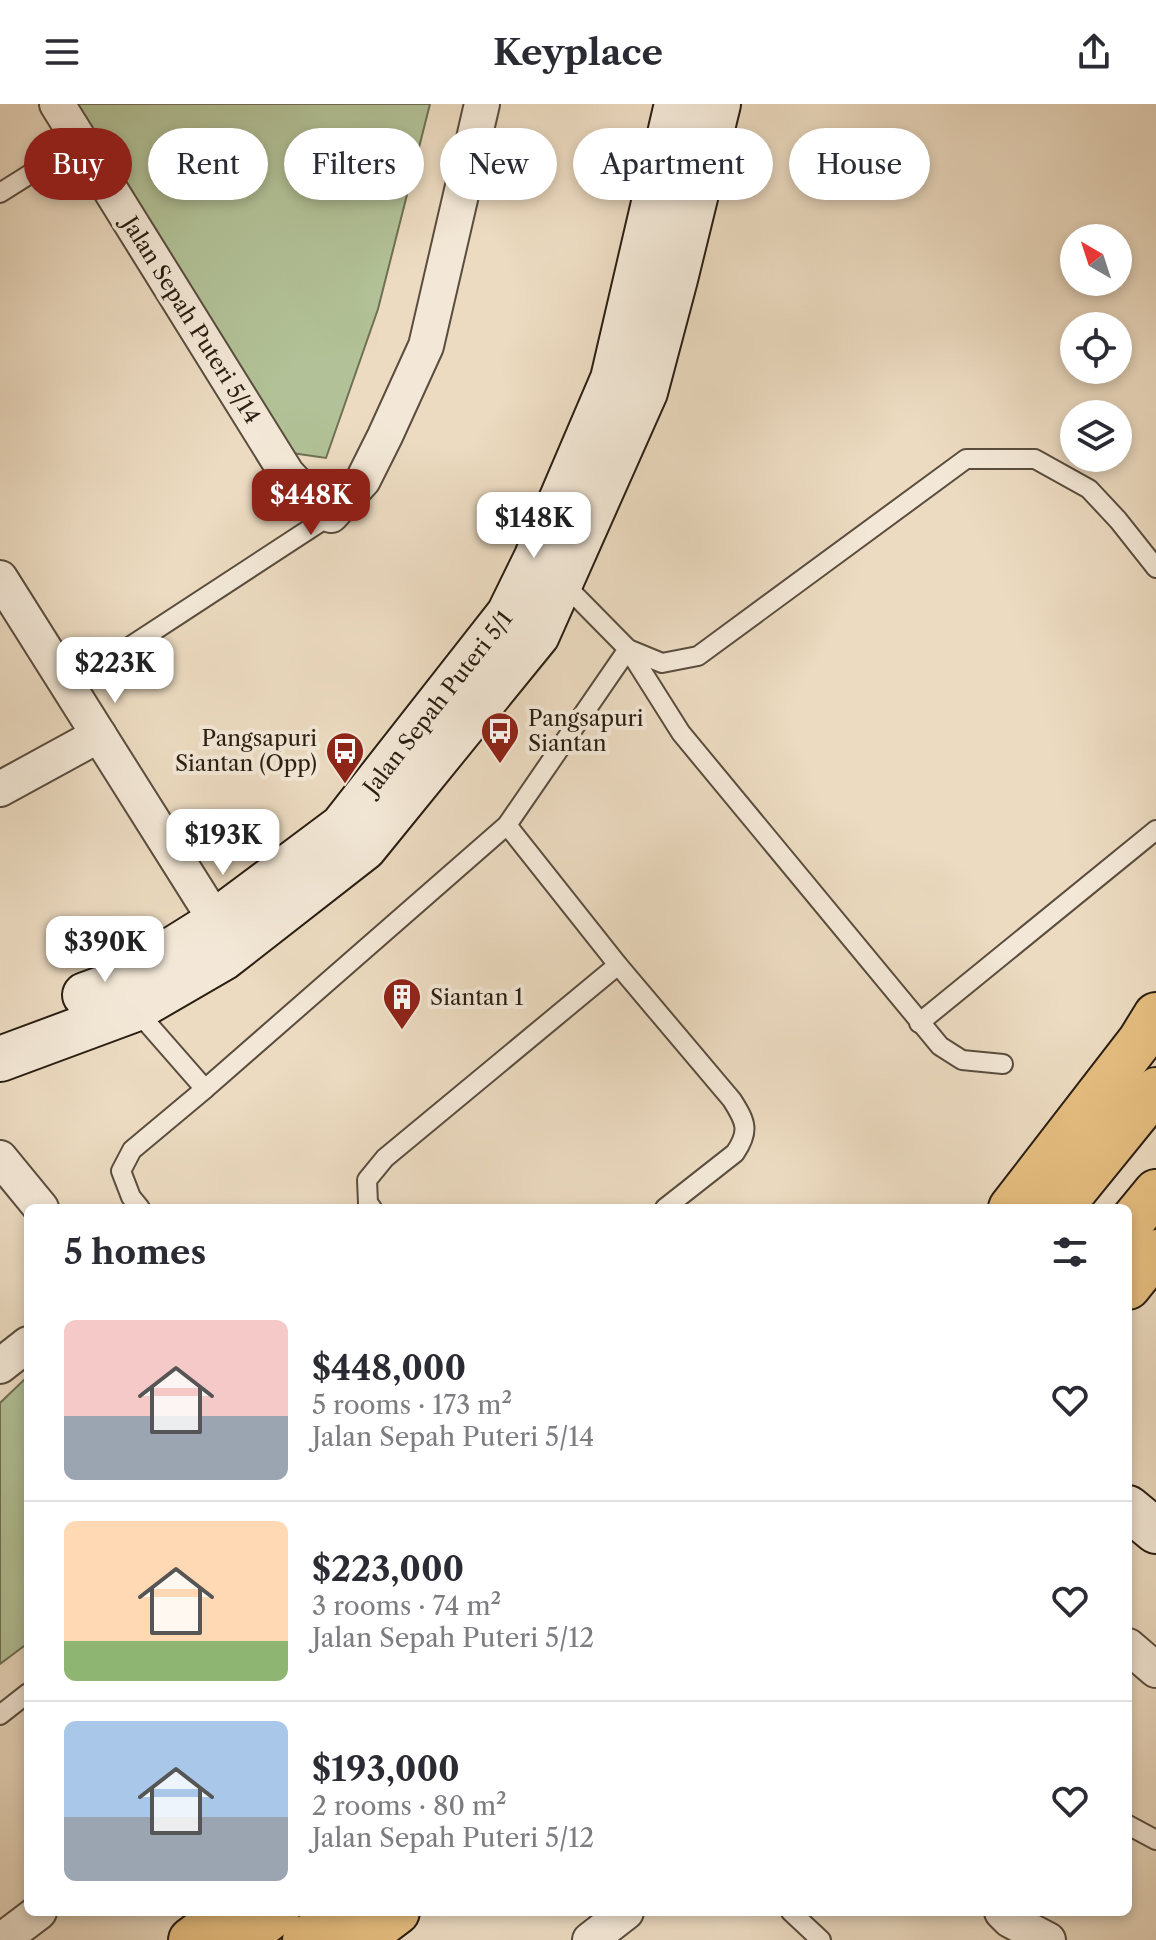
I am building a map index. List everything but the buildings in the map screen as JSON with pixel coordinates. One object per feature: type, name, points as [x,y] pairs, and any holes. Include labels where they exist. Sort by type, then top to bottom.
[{"type":"main road","points":[[1014,1204],[1140,1041],[1156,1015]]},
{"type":"main road","points":[[1038,1204],[1109,1129],[1156,1072]]},
{"type":"main road","points":[[1063,1204],[1156,1090]]},
{"type":"main road","points":[[1132,1221],[1156,1192]]},
{"type":"main road","points":[[1132,1282],[1156,1252]]},
{"type":"main road","points":[[191,1940],[223,1916]]},
{"type":"main road","points":[[241,1940],[272,1916]]},
{"type":"main road","points":[[305,1940],[337,1916]]},
{"type":"main road","points":[[324,1940],[361,1916]]},
{"type":"main road","points":[[360,1940],[392,1916]]},
{"type":"street","name":"Jalan Sepah Puteri 5/14","points":[[57,104],[72,128]]},
{"type":"street","points":[[331,515],[363,480],[426,346],[482,104]]},
{"type":"street","name":"Jalan Sepah Puteri 5/1","points":[[0,1026],[121,982],[225,935],[342,827],[509,614],[549,570],[613,379],[677,104]]},
{"type":"street","points":[[549,570],[645,392],[718,104]]},
{"type":"street","name":"Jalan Sepah Puteri 5/14","points":[[117,200],[287,474],[331,515]]},
{"type":"street","points":[[0,578],[225,935],[223,958],[135,1009],[0,1059]]},
{"type":"street","points":[[0,789],[99,735]]},
{"type":"street","points":[[0,1158],[38,1204]]},
{"type":"street","points":[[0,1366],[24,1347]]},
{"type":"street","points":[[1132,1511],[1156,1531]]},
{"type":"street","points":[[1132,1649],[1156,1670]]},
{"type":"street","points":[[2,1940],[34,1916]]},
{"type":"street","points":[[1006,1916],[1048,1940]]},
{"type":"lane","points":[[0,193],[24,178]]},
{"type":"lane","points":[[628,649],[662,663],[698,656],[966,459],[1035,459],[1089,489],[1156,568]]},
{"type":"lane","points":[[68,687],[331,515]]},
{"type":"lane","points":[[549,570],[628,649],[681,733],[940,1046],[962,1060],[1003,1064]]},
{"type":"lane","points":[[137,1204],[121,1171],[132,1150],[507,825],[628,649]]},
{"type":"lane","points":[[507,825],[618,965],[732,1100],[741,1115],[745,1128],[743,1141],[735,1153],[670,1204]]},
{"type":"lane","points":[[919,1023],[1156,830]]},
{"type":"lane","points":[[369,1204],[367,1180],[385,1158],[618,965]]},
{"type":"lane","points":[[135,1009],[205,1089]]},
{"type":"lane","points":[[0,1715],[24,1696]]},
{"type":"lane","points":[[1132,1827],[1156,1840]]},
{"type":"lane","points":[[795,1916],[821,1940]]},
{"type":"green space","points":[[74,104],[430,104],[424,128],[284,128],[284,200],[406,200],[378,309],[326,458],[292,453],[132,197],[132,128],[89,128]]},
{"type":"green space","points":[[24,1380],[24,1646],[0,1664],[0,1403]]},
{"type":"place","name":"Pangsapuri Siantan","points":[[500,765]]},
{"type":"place","name":"Pangsapuri Siantan (Opp)","points":[[345,785]]},
{"type":"place","name":"Siantan 1","points":[[402,1031]]}]
